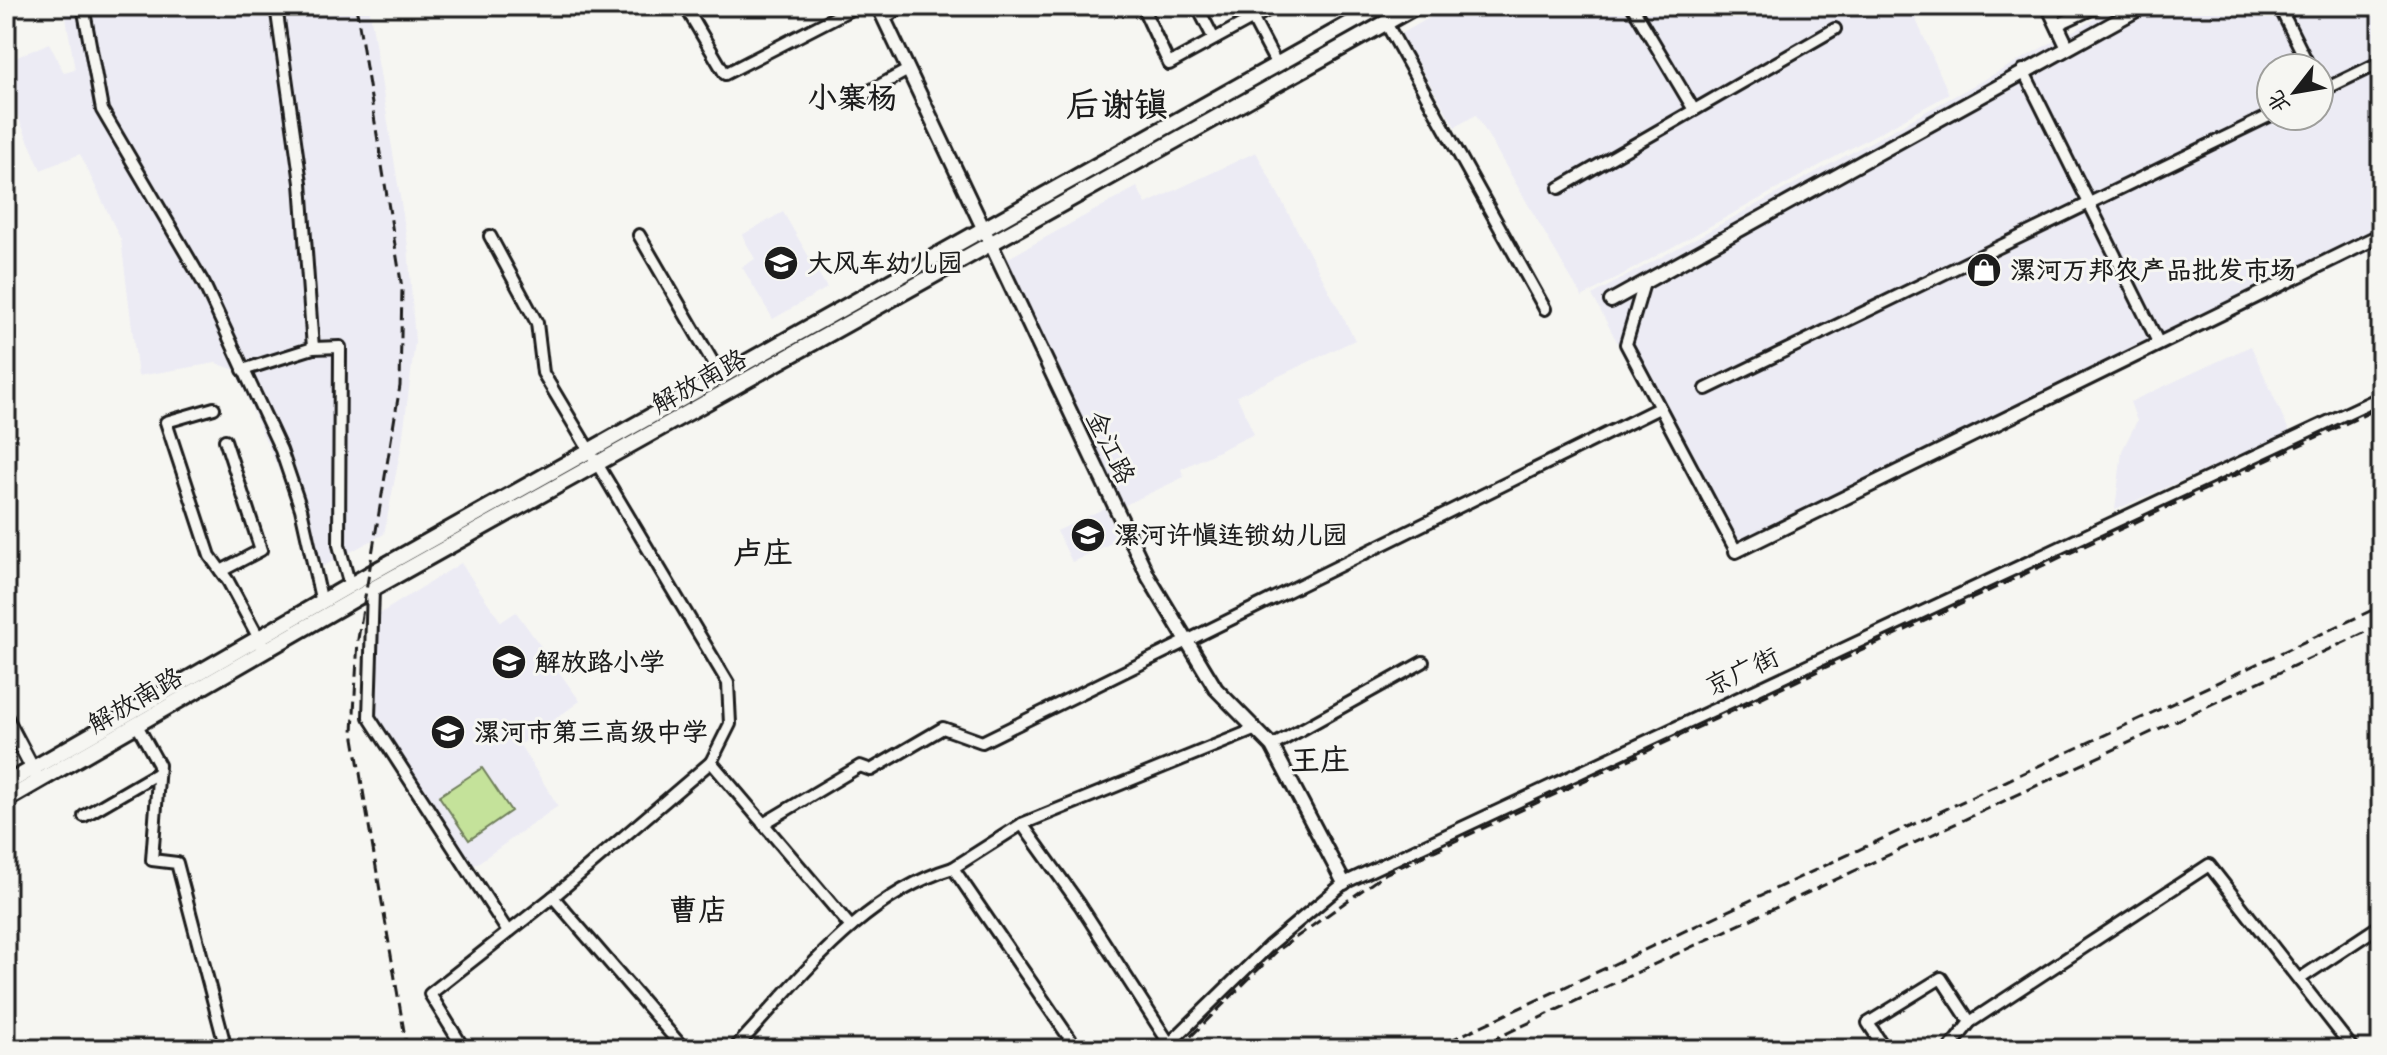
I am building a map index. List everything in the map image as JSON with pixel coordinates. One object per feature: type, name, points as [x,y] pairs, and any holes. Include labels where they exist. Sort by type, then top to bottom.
[{"type":"main road","name":"解放南路","points":[[6,800],[36,775],[263,646],[373,589],[722,378],[1381,6]]},
{"type":"main road","name":"解放南路","points":[[6,784],[36,775],[138,727],[350,586],[989,246],[1416,6]]},
{"type":"street","points":[[83,6],[102,110],[204,284],[281,450],[301,509],[322,603]]},
{"type":"street","points":[[276,6],[301,183],[313,348]]},
{"type":"street","points":[[685,6],[725,74],[857,6]]},
{"type":"street","points":[[881,12],[904,6]]},
{"type":"street","points":[[1142,6],[1169,64],[1275,6]]},
{"type":"street","points":[[1197,6],[1214,39]]},
{"type":"street","points":[[1246,6],[1277,65]]},
{"type":"street","points":[[1632,6],[1694,110]]},
{"type":"street","points":[[2048,6],[2067,46]]},
{"type":"street","points":[[2057,25],[2098,6]]},
{"type":"street","points":[[1611,301],[2023,70],[2144,6]]},
{"type":"street","points":[[2298,6],[2283,14],[2302,52]]},
{"type":"street","name":"金江路","points":[[881,12],[989,246],[1149,578],[1216,689],[1272,746],[1344,883]]},
{"type":"street","points":[[1386,23],[1545,309]]},
{"type":"street","points":[[1559,188],[1835,29]]},
{"type":"street","points":[[2335,83],[2381,62]]},
{"type":"street","points":[[857,98],[908,70]]},
{"type":"street","points":[[2023,70],[2159,344]]},
{"type":"street","points":[[1706,389],[2255,123]]},
{"type":"street","points":[[639,235],[722,378]]},
{"type":"street","points":[[1644,283],[1626,344],[1736,551],[2381,235]]},
{"type":"street","points":[[464,1049],[430,994],[553,897],[711,762],[730,724],[728,683],[543,373],[537,323],[490,236]]},
{"type":"street","points":[[243,370],[313,348],[340,347],[339,545],[350,586]]},
{"type":"street","name":"京广街","points":[[1166,1046],[1269,946],[1344,883],[2381,397]]},
{"type":"street","points":[[214,408],[166,422],[210,556],[263,646]]},
{"type":"street","points":[[763,824],[860,766],[871,770],[943,728],[982,742],[1659,408]]},
{"type":"street","points":[[221,571],[261,550],[225,440]]},
{"type":"street","points":[[373,589],[369,717],[508,932]]},
{"type":"street","points":[[1272,746],[1423,662]]},
{"type":"street","points":[[6,718],[36,775]]},
{"type":"street","points":[[138,727],[159,765],[152,860],[177,863],[226,1049]]},
{"type":"street","points":[[734,1049],[851,927],[910,884],[953,868],[1022,824],[1256,729]]},
{"type":"street","points":[[711,762],[851,927]]},
{"type":"street","points":[[84,816],[158,773]]},
{"type":"street","points":[[1022,824],[1080,905],[1166,1046]]},
{"type":"street","points":[[1949,1049],[1970,1022],[2209,865],[2301,978],[2353,1049]]},
{"type":"street","points":[[953,868],[1077,1049]]},
{"type":"street","points":[[553,897],[684,1049]]},
{"type":"street","points":[[2301,978],[2381,925]]},
{"type":"street","points":[[1885,1049],[1868,1023],[1941,978],[1970,1022]]},
{"type":"shaded area","points":[[64,6],[369,6],[408,246],[415,342],[402,443],[384,534],[307,575],[294,505],[235,370],[216,363],[138,376],[121,240],[80,154],[41,170],[6,89],[6,62],[49,43],[64,73],[75,70]]},
{"type":"shaded area","points":[[1450,6],[1910,6],[1949,94],[1582,297],[1476,115],[1455,127],[1401,34]]},
{"type":"shaded area","name":"漯河万邦农产品批发市场","points":[[2118,6],[2381,6],[2381,246],[1734,560],[1592,295]]},
{"type":"shaded area","points":[[1256,152],[1355,340],[1237,396],[1254,434],[1181,469],[1184,477],[1123,506],[1003,261],[1137,187],[1146,204]]},
{"type":"shaded area","name":"大风车幼儿园","points":[[783,212],[827,288],[773,319],[742,267],[755,259],[742,235]]},
{"type":"shaded area","points":[[2251,346],[2290,433],[2115,510],[2122,451],[2137,421],[2130,402]]},
{"type":"shaded area","name":"漯河许慎连锁幼儿园","points":[[1105,508],[1120,539],[1072,562],[1057,531]]},
{"type":"shaded area","name":"漯河市第三高级中学","points":[[461,563],[501,622],[516,612],[580,701],[520,745],[558,806],[472,867],[376,718],[376,616]]},
{"type":"green space","points":[[482,768],[511,811],[469,840],[439,796]]},
{"type":"railway","points":[[356,6],[402,288],[400,386],[358,639],[353,732],[407,1049]]},
{"type":"railway","points":[[1178,1049],[1277,951],[1385,874],[2381,407]]},
{"type":"railway","points":[[1432,1049],[2381,606]]},
{"type":"railway","points":[[1473,1049],[2381,625]]},
{"type":"place","name":"大风车幼儿园","points":[[781,263]]},
{"type":"place","name":"漯河万邦农产品批发市场","points":[[1984,270]]},
{"type":"place","name":"漯河许慎连锁幼儿园","points":[[1088,535]]},
{"type":"place","name":"解放路小学","points":[[509,662]]},
{"type":"place","name":"漯河市第三高级中学","points":[[448,732]]},
{"type":"district","name":"小寨杨","points":[[852,98]]},
{"type":"district","name":"后谢镇","points":[[1117,104]]},
{"type":"district","name":"卢庄","points":[[763,553]]},
{"type":"district","name":"王庄","points":[[1320,760]]},
{"type":"district","name":"曹店","points":[[698,910]]}]
